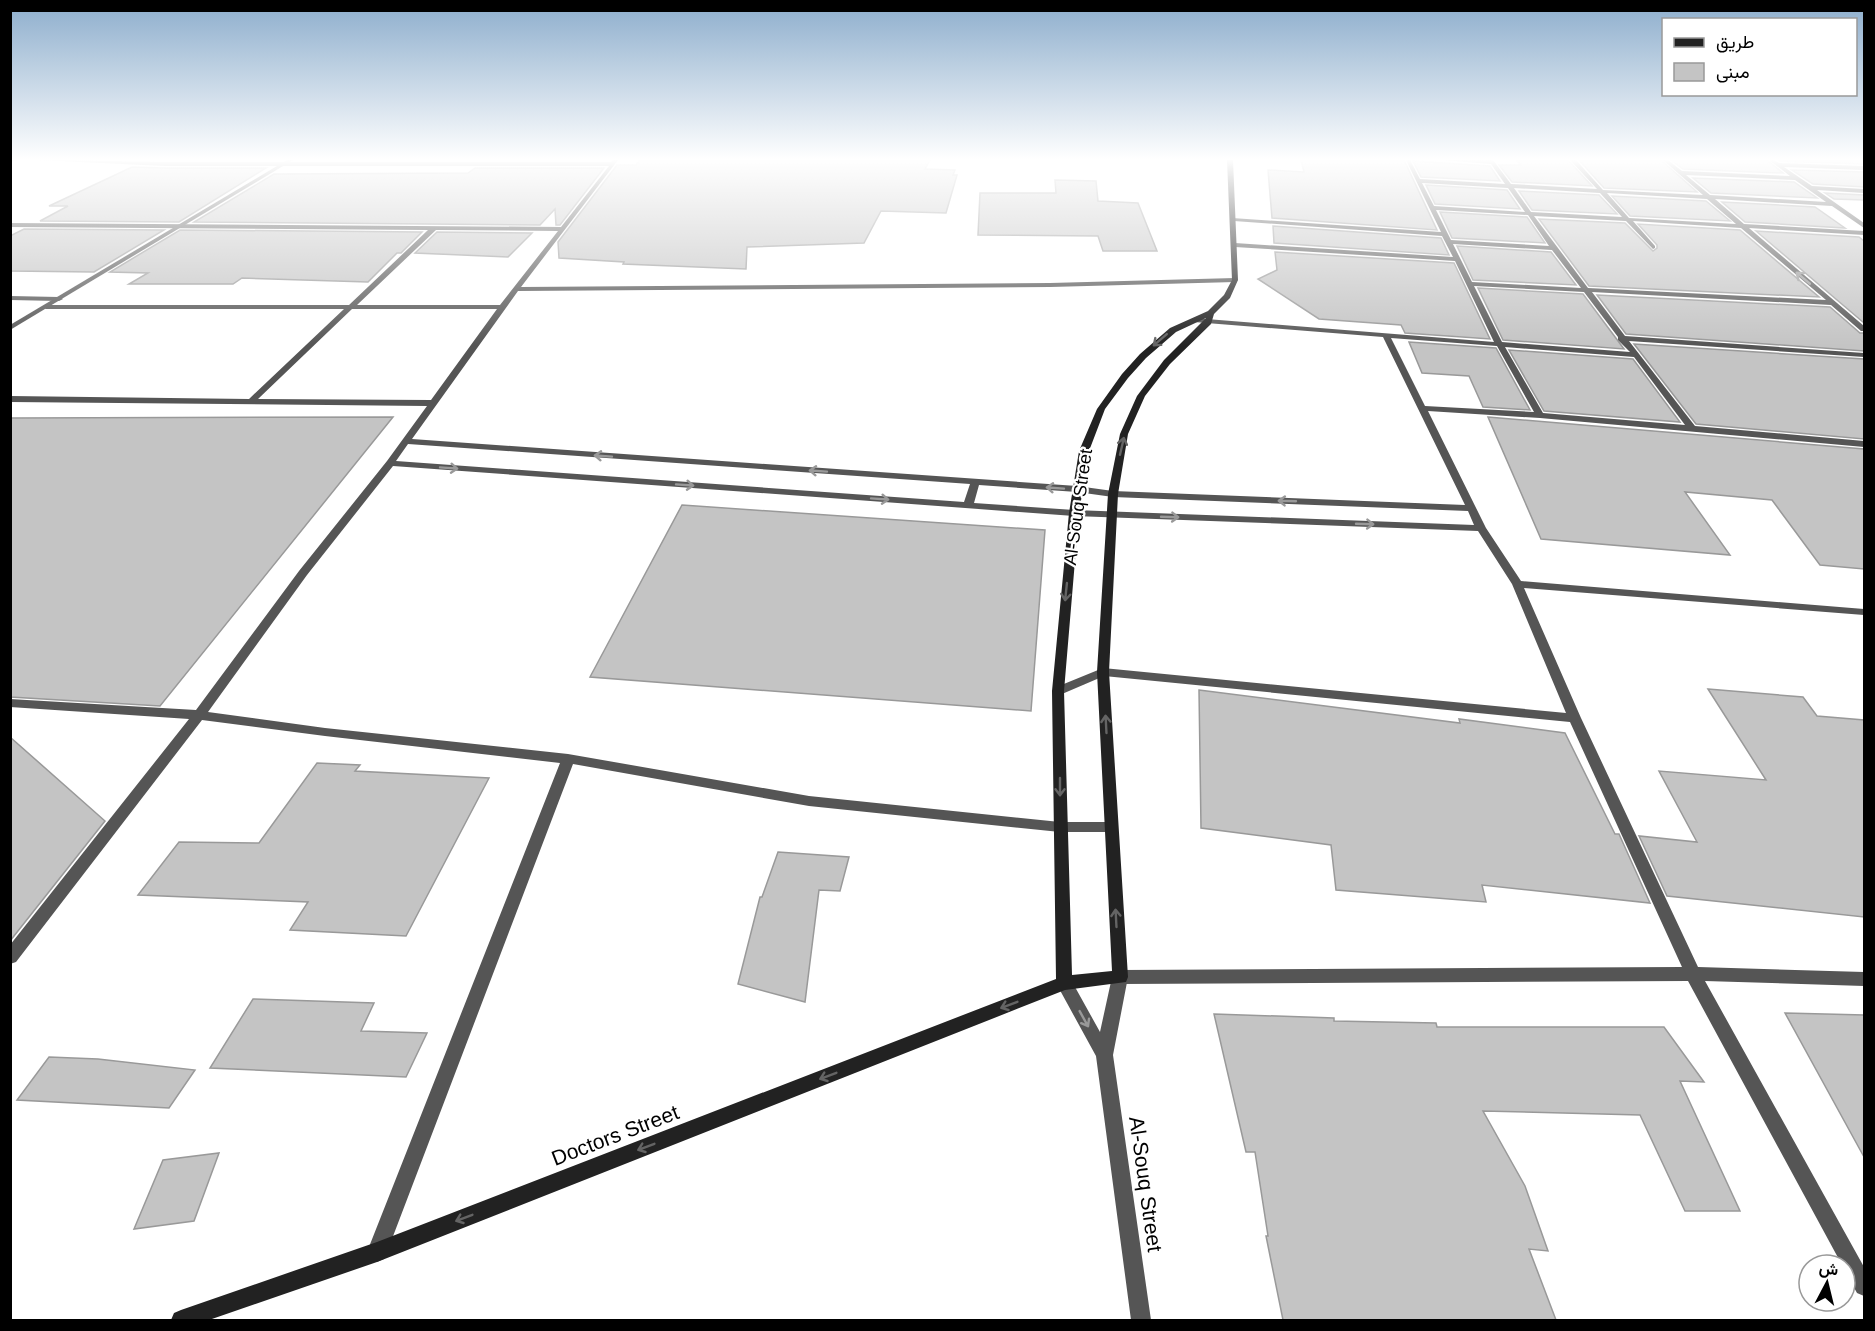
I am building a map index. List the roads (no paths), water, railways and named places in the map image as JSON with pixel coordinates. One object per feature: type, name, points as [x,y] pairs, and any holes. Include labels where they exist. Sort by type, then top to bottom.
[{"type":"main road","points":[[1210,317],[1227,296],[1235,280],[1234,222]]},
{"type":"main road","name":"Al-Souq Street","points":[[1064,983],[1058,691],[1077,489],[1091,430],[1113,391],[1160,340],[1173,330],[1194,320],[1210,317]]},
{"type":"main road","name":"Al-Souq Street","points":[[1120,977],[1103,672],[1113,494],[1125,434],[1141,396],[1167,362],[1210,317]]},
{"type":"main road","name":"Doctors Street","points":[[181,1320],[376,1252],[1064,983],[1120,977]]},
{"type":"street","points":[[10,328],[187,222]]},
{"type":"street","points":[[10,957],[199,715],[303,573],[390,464],[566,222]]},
{"type":"street","points":[[1278,222],[1445,234]]},
{"type":"street","points":[[1439,222],[1500,345],[1540,415]]},
{"type":"street","points":[[1535,222],[1621,338],[1692,428]]},
{"type":"street","points":[[1630,222],[1653,247]]},
{"type":"street","points":[[1668,222],[1864,233]]},
{"type":"street","points":[[1737,222],[1864,329]]},
{"type":"street","points":[[10,225],[560,229]]},
{"type":"street","points":[[252,400],[434,228]]},
{"type":"street","points":[[1449,242],[1554,248]]},
{"type":"street","points":[[1235,245],[1457,259]]},
{"type":"street","points":[[517,289],[1027,285],[1235,280]]},
{"type":"street","points":[[1470,284],[1833,303]]},
{"type":"street","points":[[10,298],[59,299]]},
{"type":"street","points":[[46,307],[502,307]]},
{"type":"street","points":[[1848,315],[1864,316]]},
{"type":"street","points":[[1210,317],[1387,337],[1635,355]]},
{"type":"street","points":[[1387,337],[1481,528],[1517,584],[1575,718],[1693,974],[1864,1286]]},
{"type":"street","points":[[1621,338],[1864,355]]},
{"type":"street","points":[[10,399],[252,400],[433,404]]},
{"type":"street","points":[[1423,408],[1540,415],[1864,444]]},
{"type":"street","points":[[406,441],[651,471],[861,486],[975,482],[1077,489],[1113,494],[1472,508]]},
{"type":"street","points":[[390,464],[651,471],[754,478],[861,486],[968,505],[1074,513],[1481,528]]},
{"type":"street","points":[[968,505],[975,482]]},
{"type":"street","points":[[1517,584],[1864,612]]},
{"type":"street","points":[[1058,691],[1103,672],[1575,718]]},
{"type":"street","points":[[10,704],[199,715],[568,759],[809,801],[1060,827],[1112,827]]},
{"type":"street","points":[[376,1252],[568,759]]},
{"type":"street","points":[[1120,977],[1693,974],[1864,979]]},
{"type":"street","name":"Al-Souq Street","points":[[1120,977],[1104,1055],[1141,1320]]},
{"type":"street","name":"Al-Souq Street","points":[[1064,983],[1104,1055]]}]
